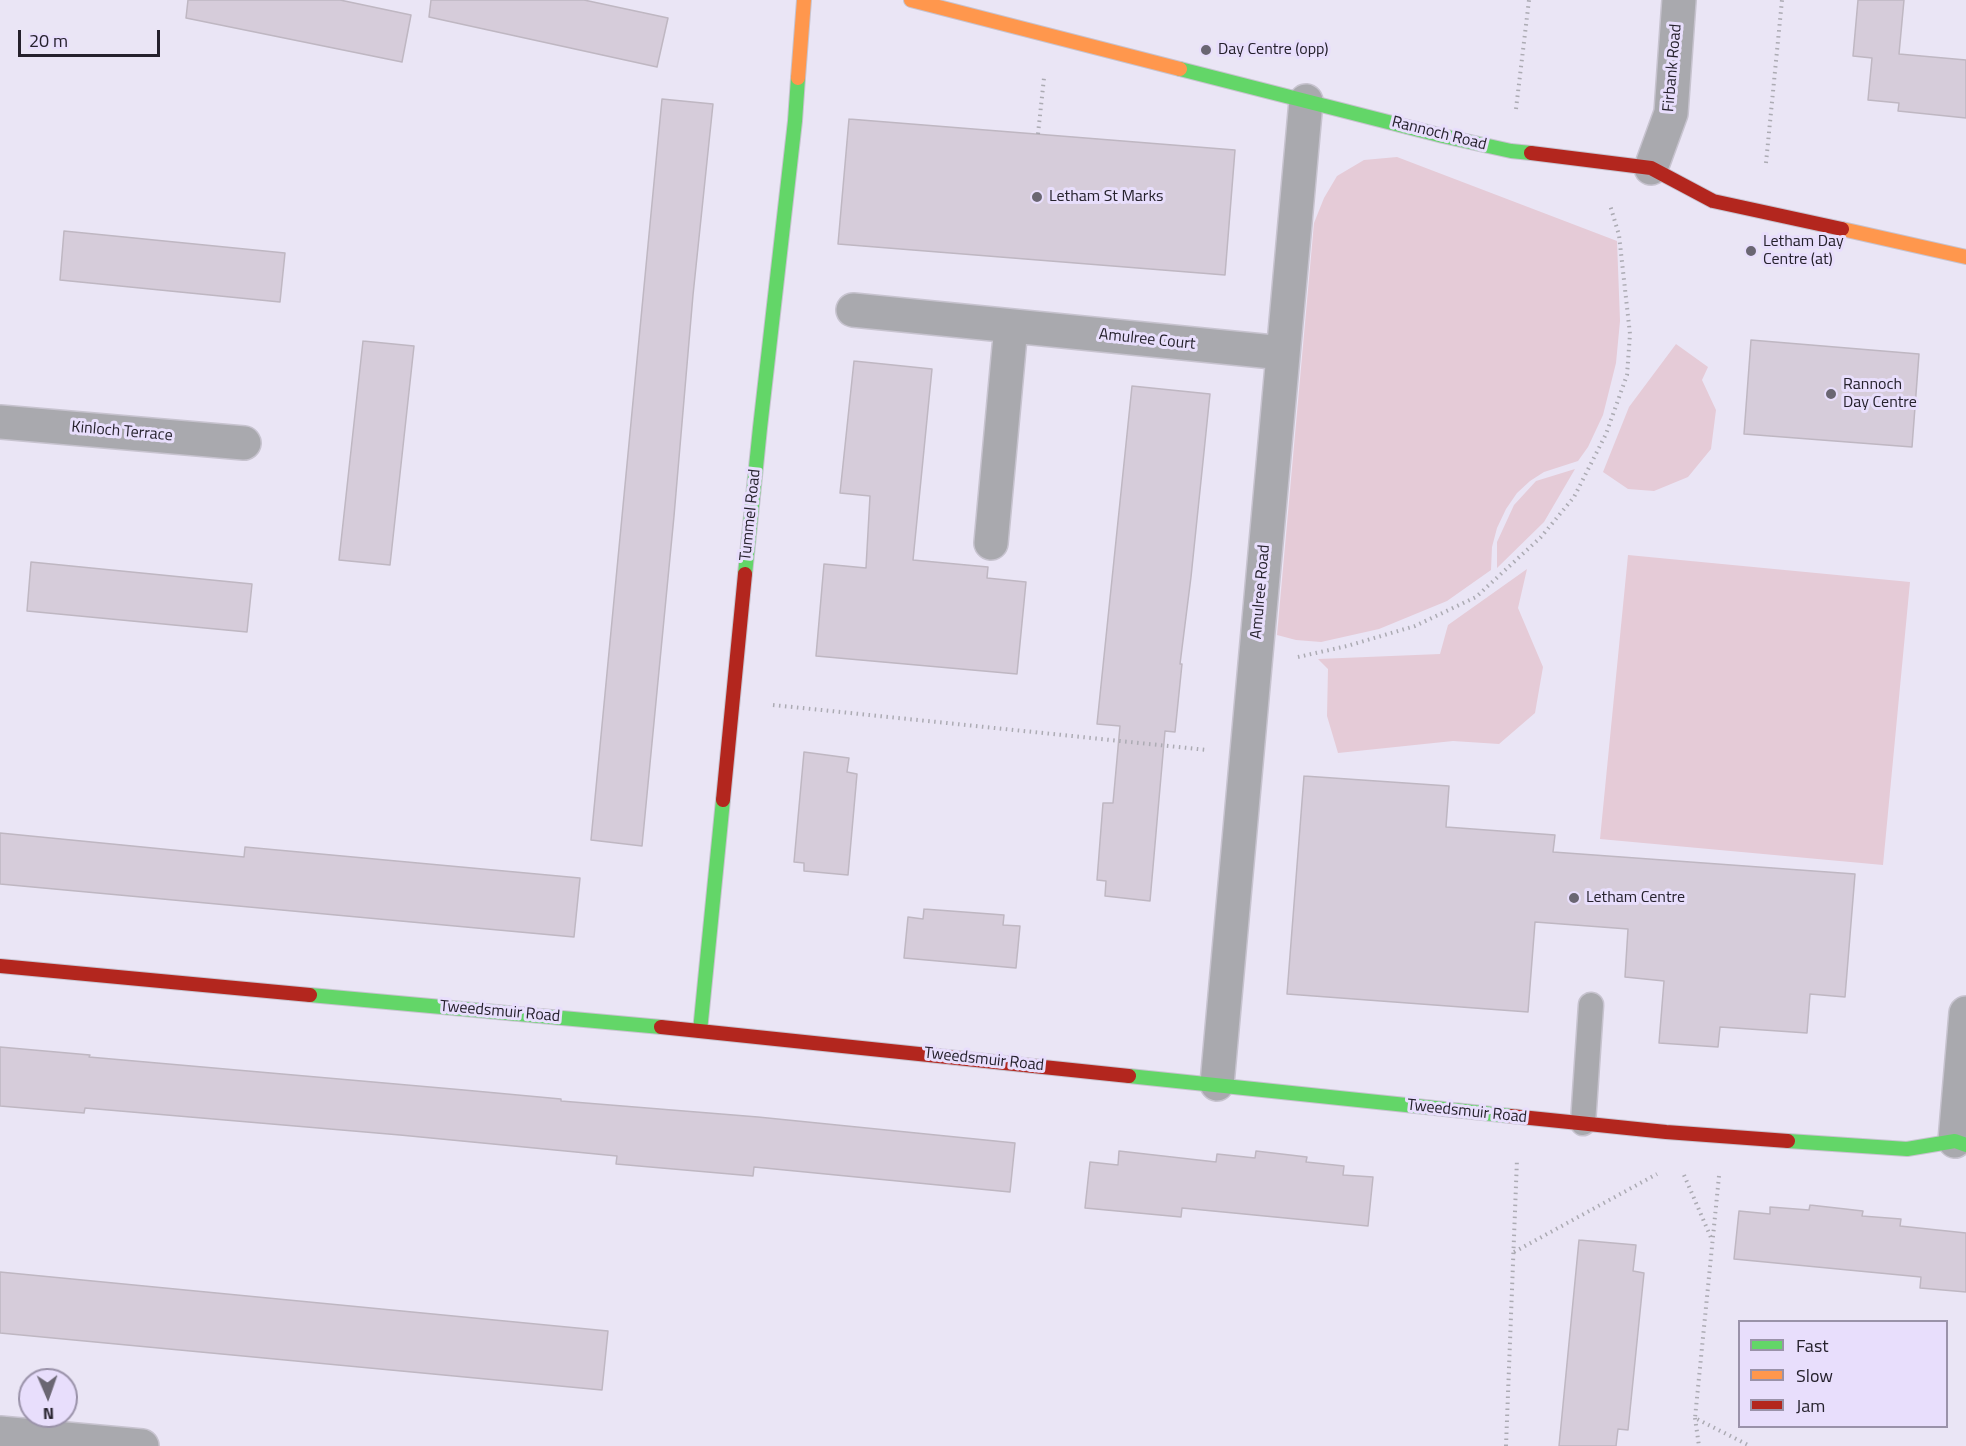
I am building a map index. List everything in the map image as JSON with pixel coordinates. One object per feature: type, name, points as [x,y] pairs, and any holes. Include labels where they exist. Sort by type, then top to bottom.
[{"type":"street","name":"Tummel Road","points":[[700,1031],[760,428],[795,121],[804,0]]},
{"type":"street","name":"Rannoch Road","points":[[911,0],[1443,136],[1511,151],[1651,168],[1713,201],[1966,257]]},
{"type":"street","name":"Firbank Road","points":[[1651,168],[1671,113],[1679,0]]},
{"type":"street","name":"Amulree Road","points":[[1217,1084],[1306,101]]},
{"type":"street","name":"Amulree Court","points":[[853,310],[1283,353]]},
{"type":"street","points":[[991,543],[1011,326]]},
{"type":"street","name":"Kinloch Terrace","points":[[0,422],[244,443]]},
{"type":"street","name":"Tweedsmuir Road","points":[[0,966],[700,1031],[1666,1132],[1908,1149],[1960,1143]]},
{"type":"street","points":[[1960,1143],[1966,1013]]},
{"type":"street","points":[[0,1433],[142,1446]]},
{"type":"lane","points":[[1583,1123],[1591,1005]]},
{"type":"path","points":[[1511,151],[1529,0]]},
{"type":"path","points":[[1766,163],[1782,0]]},
{"type":"path","points":[[1038,134],[1045,69]]},
{"type":"path","points":[[1255,658],[1278,661],[1347,646],[1415,626],[1476,597],[1541,537],[1574,497],[1606,434],[1627,375],[1630,333],[1620,235],[1597,161]]},
{"type":"path","points":[[733,701],[1247,754]]},
{"type":"path","points":[[1506,1446],[1519,1118]]},
{"type":"path","points":[[1666,1132],[1712,1241]]},
{"type":"path","points":[[1699,1446],[1695,1418],[1724,1137]]},
{"type":"path","points":[[1514,1252],[1679,1162]]},
{"type":"path","points":[[1695,1418],[1750,1446]]},
{"type":"shaded area","points":[[1397,157],[1617,241],[1620,321],[1616,363],[1603,415],[1588,447],[1578,461],[1544,472],[1517,493],[1497,528],[1492,547],[1491,570],[1447,601],[1379,629],[1321,642],[1296,640],[1277,635],[1314,223],[1324,198],[1337,176],[1364,160]]},
{"type":"shaded area","points":[[1676,344],[1708,367],[1702,380],[1716,410],[1711,449],[1688,477],[1654,491],[1628,489],[1603,472],[1629,407]]},
{"type":"shaded area","points":[[1575,469],[1544,522],[1497,568],[1497,542],[1514,505],[1536,481]]},
{"type":"shaded area","points":[[1628,555],[1910,582],[1883,865],[1600,839]]},
{"type":"shaded area","points":[[1527,569],[1518,608],[1543,667],[1535,713],[1499,744],[1453,741],[1338,753],[1327,716],[1328,669],[1318,659],[1440,654],[1448,625]]},
{"type":"building","points":[[188,0],[340,0],[411,15],[402,62],[186,18]]},
{"type":"building","points":[[431,0],[584,0],[668,18],[657,67],[429,17]]},
{"type":"building","points":[[1858,0],[1904,0],[1899,54],[1966,60],[1966,118],[1898,111],[1899,103],[1868,100],[1872,58],[1853,56]]},
{"type":"building","points":[[662,99],[713,104],[642,846],[591,840]]},
{"type":"building","name":"Letham St Marks","points":[[849,119],[1235,150],[1225,275],[838,244]]},
{"type":"building","points":[[64,231],[285,253],[280,302],[60,280]]},
{"type":"building","name":"Rannoch Day Centre","points":[[1751,340],[1919,354],[1912,447],[1744,434]]},
{"type":"building","points":[[363,341],[414,346],[390,565],[339,560]]},
{"type":"building","points":[[854,361],[932,369],[913,560],[988,567],[987,578],[1026,582],[1017,674],[816,656],[824,564],[866,568],[870,496],[840,493]]},
{"type":"building","points":[[1132,386],[1210,394],[1180,664],[1182,664],[1175,732],[1165,731],[1150,901],[1105,896],[1106,881],[1097,880],[1103,803],[1113,803],[1120,726],[1097,724]]},
{"type":"building","points":[[31,562],[252,584],[247,632],[27,611]]},
{"type":"building","points":[[804,752],[849,758],[847,772],[857,774],[848,875],[804,871],[804,863],[794,862]]},
{"type":"building","name":"Letham Centre","points":[[1304,776],[1449,786],[1446,827],[1555,835],[1553,852],[1855,874],[1845,997],[1810,994],[1807,1033],[1720,1027],[1718,1047],[1659,1043],[1664,981],[1625,977],[1628,929],[1535,922],[1528,1012],[1287,994]]},
{"type":"building","points":[[0,833],[244,857],[245,847],[580,878],[574,937],[0,884]]},
{"type":"building","points":[[924,909],[1004,915],[1003,925],[1020,926],[1016,968],[904,958],[908,917],[923,919]]},
{"type":"building","points":[[0,1047],[1015,1143],[1010,1192],[754,1167],[753,1176],[616,1164],[617,1156],[400,1135],[85,1108],[84,1113],[0,1106]]},
{"type":"building","points":[[1119,1151],[1216,1162],[1217,1154],[1255,1158],[1256,1151],[1307,1157],[1306,1162],[1344,1166],[1343,1175],[1373,1177],[1368,1226],[1182,1208],[1181,1217],[1085,1208],[1090,1162],[1118,1165]]},
{"type":"building","points":[[1810,1205],[1863,1211],[1862,1216],[1901,1219],[1900,1226],[1966,1233],[1966,1292],[1920,1288],[1921,1277],[1734,1259],[1739,1211],[1770,1214],[1770,1207],[1809,1210]]},
{"type":"building","points":[[1579,1240],[1636,1245],[1633,1271],[1644,1273],[1628,1430],[1618,1429],[1616,1446],[1559,1446]]},
{"type":"building","points":[[0,1272],[608,1331],[602,1390],[0,1333]]},
{"type":"traffic: fast","points":[[1180,69],[1443,136],[1511,151],[1531,153]]},
{"type":"traffic: fast","points":[[745,574],[798,78]]},
{"type":"traffic: fast","points":[[700,1031],[723,800]]},
{"type":"traffic: fast","points":[[310,995],[661,1027]]},
{"type":"traffic: fast","points":[[1129,1076],[1511,1116]]},
{"type":"traffic: fast","points":[[1788,1141],[1907,1149],[1955,1141],[1966,1145]]},
{"type":"traffic: slow","points":[[798,78],[804,0]]},
{"type":"traffic: slow","points":[[911,0],[1180,69]]},
{"type":"traffic: slow","points":[[1842,229],[1966,257]]},
{"type":"traffic: jam","points":[[1531,153],[1651,168],[1713,201],[1842,229]]},
{"type":"traffic: jam","points":[[723,800],[745,574]]},
{"type":"traffic: jam","points":[[0,966],[310,995]]},
{"type":"traffic: jam","points":[[661,1027],[1129,1076]]},
{"type":"traffic: jam","points":[[1511,1116],[1666,1132],[1788,1141]]},
{"type":"place","name":"Day Centre (opp)","points":[[1206,50]]},
{"type":"place","name":"Letham St Marks","points":[[1037,197]]},
{"type":"place","name":"Letham Day Centre (at)","points":[[1751,251]]},
{"type":"place","name":"Rannoch Day Centre","points":[[1831,394]]},
{"type":"place","name":"Letham Centre","points":[[1574,898]]}]
